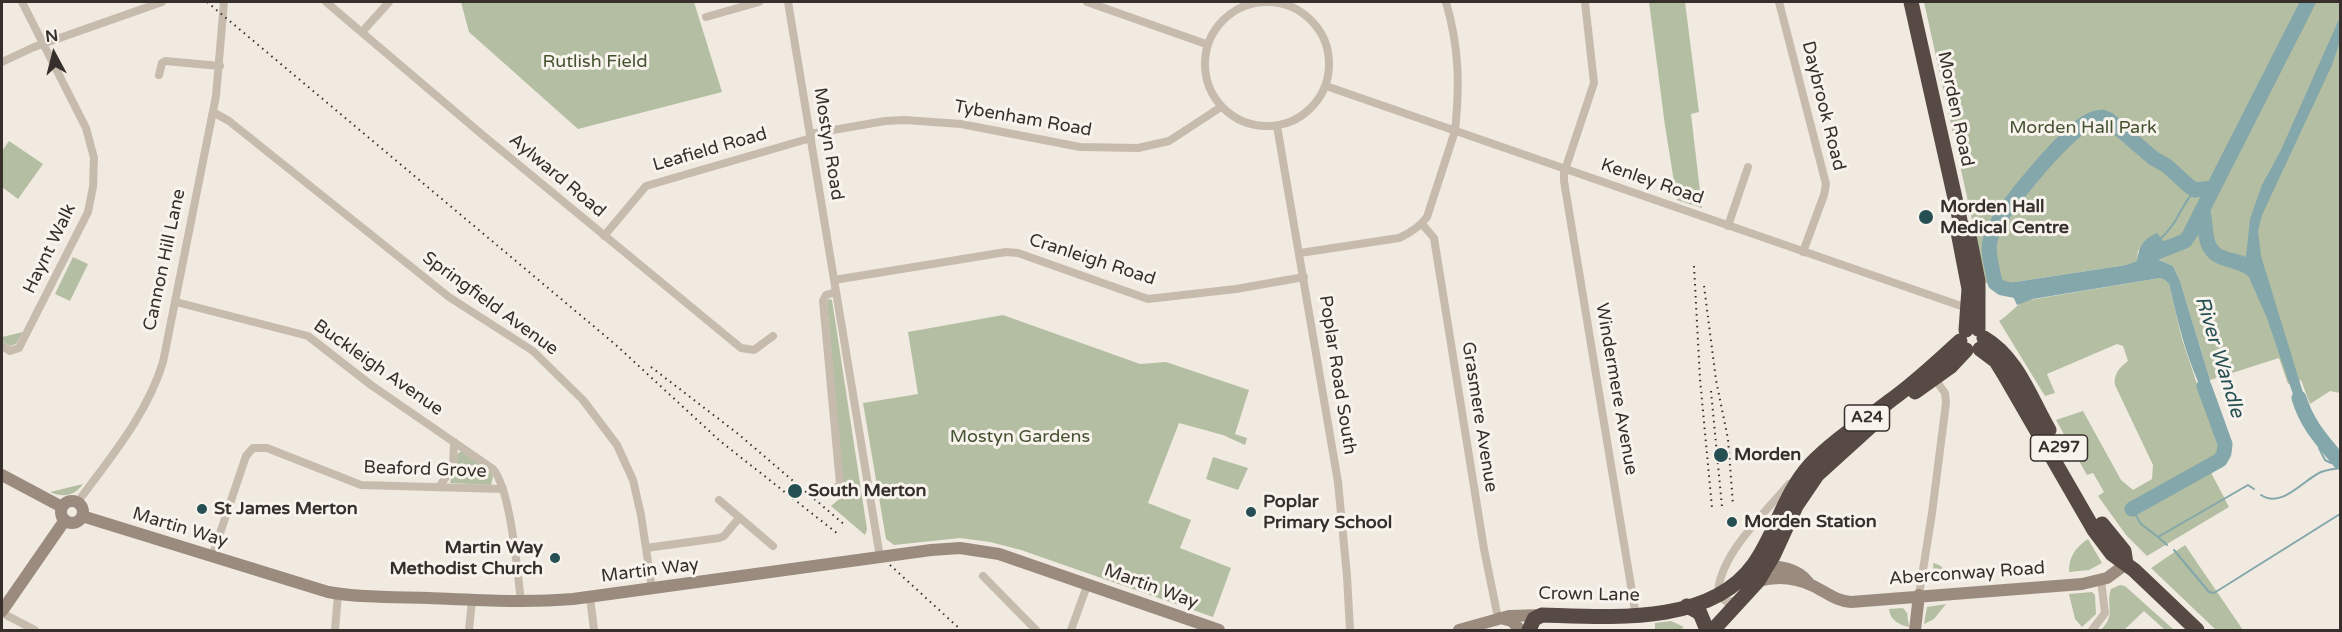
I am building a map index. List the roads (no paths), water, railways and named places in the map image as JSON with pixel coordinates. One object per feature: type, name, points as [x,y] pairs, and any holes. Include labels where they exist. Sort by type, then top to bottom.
[{"type":"highway","name":"Morden Road","points":[[1911,2],[1961,225],[1958,232],[1969,289],[1967,308],[1972,340]]},
{"type":"highway","name":"Morden Road","points":[[1961,225],[1968,231],[1978,281],[1972,340]]},
{"type":"highway","name":"A24","points":[[1718,595],[1752,577],[1767,566],[1800,498],[1825,465],[1934,378],[1972,340]]},
{"type":"highway","name":"A24","points":[[1713,630],[1741,598],[1791,494],[1808,468],[1844,434],[1972,340]]},
{"type":"highway","name":"A297","points":[[1972,340],[1996,361],[2094,530],[2114,558],[2126,564],[2197,630]]},
{"type":"highway","name":"Crown Lane","points":[[1542,615],[1636,616],[1666,612],[1718,595]]},
{"type":"highway","points":[[1687,606],[1700,613],[1707,630]]},
{"type":"highway","points":[[1529,630],[1534,620],[1542,615]]},
{"type":"main road","points":[[2,475],[62,507]]},
{"type":"main road","points":[[67,502],[77,503],[82,509],[82,516],[76,522],[65,520],[61,514],[62,507],[67,502]]},
{"type":"main road","name":"Martin Way","points":[[82,516],[338,594],[472,600],[521,601],[590,597],[939,549],[978,550],[1019,560],[1219,630]]},
{"type":"main road","points":[[2,612],[65,520]]},
{"type":"main road","name":"Aberconway Road","points":[[1778,544],[1779,555],[1791,569],[1803,576],[1810,584]]},
{"type":"main road","name":"Aberconway Road","points":[[1752,577],[1780,578],[1810,584],[1845,601],[2082,584],[2101,580],[2126,564]]},
{"type":"main road","points":[[1767,566],[1791,569]]},
{"type":"main road","points":[[1914,630],[1919,595]]},
{"type":"main road","name":"Crown Lane","points":[[1459,630],[1499,618],[1524,614],[1542,615]]},
{"type":"main road","points":[[1499,618],[1512,621],[1520,630]]},
{"type":"street","points":[[22,2],[44,44]]},
{"type":"street","points":[[2,62],[44,44],[162,2]]},
{"type":"street","name":"Cannon Hill Lane","points":[[77,503],[141,413],[162,362],[213,112],[220,66],[224,2]]},
{"type":"street","name":"Aylward Road","points":[[326,2],[741,348],[754,350],[773,336]]},
{"type":"street","points":[[362,32],[389,2]]},
{"type":"street","points":[[706,18],[759,2]]},
{"type":"street","name":"Mostyn Road","points":[[788,2],[880,557]]},
{"type":"street","points":[[1087,2],[1206,44]]},
{"type":"street","points":[[1257,2],[1279,2],[1299,10],[1315,24],[1326,44],[1330,65],[1326,86],[1314,107],[1304,115],[1277,126],[1253,124],[1231,115],[1221,107],[1211,92],[1205,69],[1206,44],[1216,27],[1227,15],[1243,6],[1257,2]]},
{"type":"street","points":[[1300,253],[1399,238],[1422,224],[1427,217],[1455,131],[1458,99],[1456,38],[1446,2]]},
{"type":"street","name":"Windermere Avenue","points":[[1585,2],[1594,83],[1564,181],[1636,616]]},
{"type":"street","name":"Daybrook Road","points":[[1779,2],[1826,184],[1803,252]]},
{"type":"street","name":"Haynt Walk","points":[[2,346],[10,351],[21,345],[88,212],[92,195],[94,158],[86,128],[44,44]]},
{"type":"street","points":[[159,75],[162,63],[165,61],[220,66]]},
{"type":"street","name":"Kenley Road","points":[[1326,86],[1967,308]]},
{"type":"street","name":"Tybenham Road","points":[[810,136],[885,121],[905,120],[960,124],[1085,148],[1138,148],[1169,141],[1221,107]]},
{"type":"street","name":"Springfield Avenue","points":[[213,112],[237,127],[449,297],[532,351],[563,379],[602,423],[623,457],[636,491],[652,589]]},
{"type":"street","name":"Poplar Road South","points":[[1277,126],[1338,482],[1350,630]]},
{"type":"street","name":"Leafield Road","points":[[604,236],[646,186],[810,136]]},
{"type":"street","points":[[1728,226],[1748,167]]},
{"type":"street","name":"Grasmere Avenue","points":[[1422,224],[1434,238],[1484,549],[1499,618]]},
{"type":"street","name":"Cranleigh Road","points":[[834,280],[1006,252],[1018,253],[1148,299],[1236,289],[1304,277]]},
{"type":"street","points":[[835,489],[840,484],[823,301],[826,295],[836,292]]},
{"type":"street","name":"Buckleigh Avenue","points":[[176,302],[308,336],[371,385],[493,469],[503,489],[521,601]]},
{"type":"street","points":[[1919,595],[1946,403],[1945,393],[1934,378]]},
{"type":"street","points":[[439,487],[453,467],[454,442]]},
{"type":"street","name":"Beaford Grove","points":[[212,557],[246,456],[253,448],[267,448],[361,485],[503,489]]},
{"type":"street","points":[[1741,598],[1727,602],[1718,595],[1720,573],[1790,484],[1808,468]]},
{"type":"street","points":[[719,500],[773,546]]},
{"type":"street","points":[[646,548],[719,538],[724,536],[739,518]]},
{"type":"street","points":[[983,576],[1036,630]]},
{"type":"street","points":[[2092,630],[2104,613],[2101,580]]},
{"type":"street","points":[[1071,630],[1088,583]]},
{"type":"street","points":[[335,630],[338,594]]},
{"type":"street","points":[[590,597],[594,630]]},
{"type":"street","points":[[469,630],[472,600]]},
{"type":"street","points":[[2,612],[35,630]]},
{"type":"water","name":"River Wandle","points":[[2340,17],[2340,41],[2332,65],[2262,215],[2258,231],[2261,256],[2304,396],[2306,417],[2299,412],[2267,318],[2243,264],[2246,257],[2250,219],[2262,185],[2281,150]]},
{"type":"water","name":"River Wandle","points":[[2157,233],[2169,248],[2169,252],[2155,258],[2173,266],[2180,281],[2210,380],[2210,405],[2190,361],[2169,284],[2165,280],[2160,278],[2033,299],[2017,305],[2011,292],[2002,288],[2002,284],[2126,265],[2137,261],[2142,244]]},
{"type":"water","points":[[2324,436],[2340,454],[2340,469],[2318,441]]},
{"type":"waterway","name":"River Wandle","points":[[2152,254],[2185,241],[2190,234],[2308,2]]},
{"type":"waterway","points":[[2022,292],[2002,288],[1995,283],[1990,254],[1991,237],[2006,210],[2034,174],[2078,128],[2091,120],[2102,117],[2109,120],[2195,190],[2212,188]]},
{"type":"waterway","points":[[2160,239],[2171,228],[2195,190]]},
{"type":"waterway","name":"River Wandle","points":[[2203,212],[2206,236],[2211,249],[2220,256],[2252,270]]},
{"type":"waterway","name":"River Wandle","points":[[2132,509],[2220,460],[2225,444],[2204,386]]},
{"type":"waterway","name":"River Wandle","points":[[2299,398],[2311,425],[2340,462]]},
{"type":"waterway","points":[[2322,443],[2319,448],[2325,460],[2331,463],[2337,462]]},
{"type":"waterway","points":[[2261,495],[2269,498],[2284,496],[2321,472],[2340,468]]},
{"type":"waterway","points":[[2132,509],[2141,524],[2158,537],[2248,485],[2254,489]]},
{"type":"waterway","points":[[2174,550],[2209,592],[2214,593],[2340,514]]},
{"type":"waterway","points":[[2158,537],[2167,545]]},
{"type":"railway","points":[[207,2],[616,345],[720,441],[838,534]]},
{"type":"railway","points":[[1694,266],[1700,379],[1712,508]]},
{"type":"railway","points":[[1704,286],[1716,380],[1728,439],[1733,505]]},
{"type":"railway","points":[[651,367],[737,433],[846,526]]},
{"type":"railway","points":[[1711,391],[1722,507]]},
{"type":"railway","points":[[890,565],[961,630]]},
{"type":"place","name":"Morden Hall Medical Centre","points":[[1926,217]]},
{"type":"place","name":"Morden","points":[[1721,455]]},
{"type":"place","name":"South Merton","points":[[795,491]]},
{"type":"place","name":"St James Merton","points":[[202,509]]},
{"type":"place","name":"Poplar Primary School","points":[[1251,512]]},
{"type":"place","name":"Morden Station","points":[[1732,522]]},
{"type":"place","name":"Martin Way Methodist Church","points":[[555,558]]},
{"type":"park label","name":"Rutlish Field","points":[[595,62]]},
{"type":"park label","name":"Morden Hall Park","points":[[2083,128]]},
{"type":"park label","name":"Mostyn Gardens","points":[[1020,437]]}]
